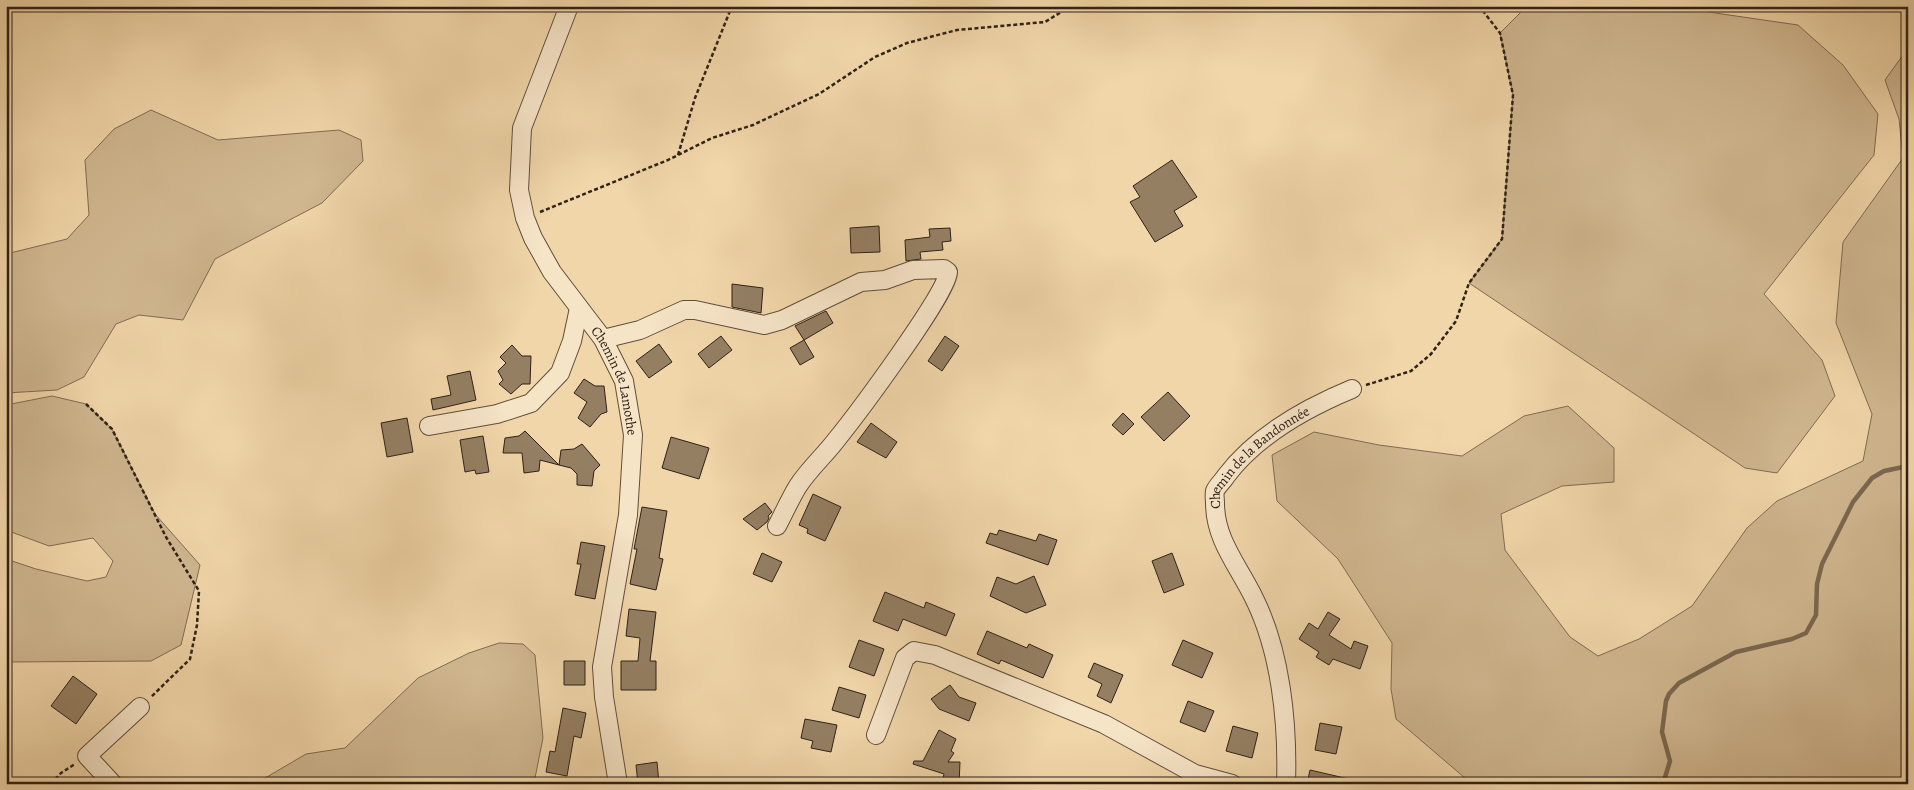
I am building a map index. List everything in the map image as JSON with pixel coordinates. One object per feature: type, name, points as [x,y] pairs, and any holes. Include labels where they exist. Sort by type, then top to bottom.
[{"type":"street","name":"Chemin de Lamothe","points":[[569,6],[522,128],[519,176],[525,218],[533,238],[552,272],[603,339],[624,381],[633,435],[628,516],[602,667],[604,697],[618,784]]},
{"type":"street","points":[[603,339],[640,330],[684,310],[695,310],[764,325],[782,320],[861,282],[885,280],[913,270],[944,269],[948,272],[949,278],[944,288],[849,424],[799,485],[777,526]]},
{"type":"street","points":[[429,426],[497,414],[531,402],[560,373],[572,341],[579,308]]},
{"type":"street","name":"Chemin de la Bandonnée","points":[[1286,784],[1287,746],[1282,694],[1275,658],[1253,596],[1229,557],[1215,520],[1215,492],[1234,466],[1279,427],[1326,400],[1352,389]]},
{"type":"street","points":[[876,735],[905,658],[914,651],[934,655],[1104,724],[1195,774],[1232,784]]},
{"type":"street","points":[[113,784],[87,756],[140,707]]},
{"type":"path","points":[[678,155],[695,98],[732,6]]},
{"type":"path","points":[[525,218],[678,155],[712,138],[753,125],[819,94],[875,57],[908,43],[958,30],[1045,22],[1071,6]]},
{"type":"path","points":[[1352,389],[1411,371],[1432,354],[1456,322],[1469,283],[1502,239],[1513,95],[1500,33],[1483,10],[1477,6]]},
{"type":"path","points":[[86,404],[112,429],[166,537],[199,591],[198,625],[190,660],[140,707]]},
{"type":"path","points":[[51,784],[61,773],[87,756]]},
{"type":"shaded area","points":[[1527,6],[1667,6],[1798,25],[1843,65],[1878,114],[1874,155],[1764,294],[1822,360],[1835,396],[1777,473],[1745,468],[1469,283],[1502,239],[1513,95],[1500,33]]},
{"type":"shaded area","points":[[1908,48],[1908,784],[1472,784],[1396,719],[1391,689],[1392,643],[1338,559],[1277,501],[1272,455],[1314,432],[1379,445],[1462,456],[1524,416],[1568,406],[1614,448],[1614,482],[1562,486],[1501,514],[1505,550],[1570,637],[1598,656],[1639,639],[1692,606],[1747,528],[1777,501],[1863,461],[1872,414],[1836,323],[1843,242],[1903,158],[1899,119],[1885,80]]},
{"type":"shaded area","points":[[151,110],[218,140],[339,130],[361,140],[363,161],[322,203],[215,259],[183,320],[139,315],[116,324],[84,377],[57,390],[6,393],[6,254],[67,239],[89,215],[85,160],[114,129]]},
{"type":"shaded area","points":[[52,396],[86,404],[112,429],[155,514],[200,565],[181,645],[151,661],[6,662],[6,559],[36,569],[87,581],[106,577],[113,561],[93,538],[49,546],[6,530],[6,405]]},
{"type":"shaded area","points":[[499,643],[523,644],[535,655],[543,738],[535,778],[539,784],[255,784],[306,754],[345,748],[418,678],[469,653]]},
{"type":"building","points":[[1172,160],[1197,197],[1174,211],[1183,226],[1155,242],[1130,202],[1140,197],[1133,186]]},
{"type":"building","points":[[879,226],[880,252],[851,253],[850,228]]},
{"type":"building","points":[[950,228],[951,241],[942,242],[943,250],[920,252],[921,259],[906,261],[905,240],[930,237],[929,229]]},
{"type":"building","points":[[732,284],[763,288],[761,313],[732,307]]},
{"type":"building","points":[[826,311],[833,323],[804,340],[795,326]]},
{"type":"building","points":[[721,336],[732,350],[709,368],[698,354]]},
{"type":"building","points":[[945,336],[959,346],[942,371],[928,361]]},
{"type":"building","points":[[804,340],[814,357],[800,365],[790,348]]},
{"type":"building","points":[[659,344],[672,362],[649,378],[636,361]]},
{"type":"building","points":[[512,345],[522,356],[531,356],[530,384],[522,384],[511,394],[499,384],[503,380],[498,371],[506,363],[500,357]]},
{"type":"building","points":[[470,371],[476,400],[433,410],[431,399],[451,395],[447,376]]},
{"type":"building","points":[[584,379],[595,386],[604,386],[607,412],[601,414],[590,427],[578,418],[587,402],[574,393]]},
{"type":"building","points":[[1168,392],[1190,416],[1164,441],[1141,417]]},
{"type":"building","points":[[1123,413],[1134,424],[1123,435],[1112,425]]},
{"type":"building","points":[[407,418],[413,452],[387,457],[381,423]]},
{"type":"building","points":[[871,423],[897,442],[886,458],[857,442]]},
{"type":"building","points":[[525,431],[559,465],[540,460],[539,471],[524,473],[522,453],[503,453],[505,438],[519,436]]},
{"type":"building","points":[[483,436],[489,472],[476,474],[475,470],[465,472],[460,440]]},
{"type":"building","points":[[671,437],[709,448],[699,479],[662,468]]},
{"type":"building","points":[[582,444],[600,465],[594,471],[592,486],[577,485],[577,474],[571,468],[559,465],[561,450],[574,449]]},
{"type":"building","points":[[813,494],[841,507],[825,541],[807,533],[808,529],[799,525]]},
{"type":"building","points":[[765,503],[772,512],[768,516],[767,522],[757,530],[743,519]]},
{"type":"building","points":[[642,507],[667,511],[659,558],[663,559],[656,590],[630,584],[637,549],[634,549]]},
{"type":"building","points":[[999,530],[1036,541],[1039,534],[1057,540],[1048,565],[986,543],[990,533],[997,535]]},
{"type":"building","points":[[581,542],[605,546],[595,599],[575,595],[581,564],[577,564]]},
{"type":"building","points":[[762,553],[782,562],[772,582],[753,574]]},
{"type":"building","points":[[1172,553],[1184,585],[1164,593],[1152,561]]},
{"type":"building","points":[[1034,576],[1046,605],[1026,613],[990,596],[997,577],[1016,584]]},
{"type":"building","points":[[885,592],[924,608],[926,602],[955,614],[946,636],[903,619],[898,631],[873,621]]},
{"type":"building","points":[[629,609],[656,612],[650,661],[656,661],[656,690],[621,690],[621,661],[638,661],[640,638],[626,636]]},
{"type":"building","points":[[1328,612],[1340,619],[1329,635],[1351,649],[1354,641],[1368,646],[1360,669],[1333,659],[1329,665],[1316,657],[1319,652],[1299,639],[1309,623],[1318,629]]},
{"type":"building","points":[[987,631],[1027,648],[1029,644],[1053,655],[1043,678],[1001,660],[999,664],[977,654]]},
{"type":"building","points":[[859,640],[884,649],[874,676],[849,667]]},
{"type":"building","points":[[1183,640],[1213,653],[1202,678],[1172,665]]},
{"type":"building","points":[[564,661],[585,661],[585,685],[564,685]]},
{"type":"building","points":[[1094,663],[1123,675],[1111,703],[1097,696],[1102,684],[1088,677]]},
{"type":"building","points":[[73,676],[97,694],[76,724],[51,706]]},
{"type":"building","points":[[950,685],[959,697],[976,703],[969,721],[939,709],[931,699]]},
{"type":"building","points":[[839,687],[866,695],[859,718],[832,710]]},
{"type":"building","points":[[1188,701],[1214,711],[1205,732],[1180,722]]},
{"type":"building","points":[[563,708],[586,713],[581,738],[574,736],[567,776],[546,772],[550,751],[555,752]]},
{"type":"building","points":[[805,719],[837,725],[831,752],[811,748],[813,741],[801,738]]},
{"type":"building","points":[[1320,723],[1342,727],[1336,754],[1315,750]]},
{"type":"building","points":[[1233,726],[1258,733],[1252,758],[1226,751]]},
{"type":"building","points":[[939,730],[956,739],[951,751],[954,753],[948,762],[960,762],[959,784],[942,782],[944,774],[913,764],[914,761],[923,761]]},
{"type":"building","points":[[657,762],[659,783],[638,784],[636,765]]},
{"type":"building","points":[[1310,770],[1349,779],[1348,784],[1307,784]]},
{"type":"waterway","points":[[1663,784],[1670,761],[1662,732],[1666,701],[1669,694],[1679,683],[1736,652],[1792,639],[1806,633],[1816,615],[1817,584],[1822,564],[1853,502],[1872,478],[1884,471],[1908,466]]}]
